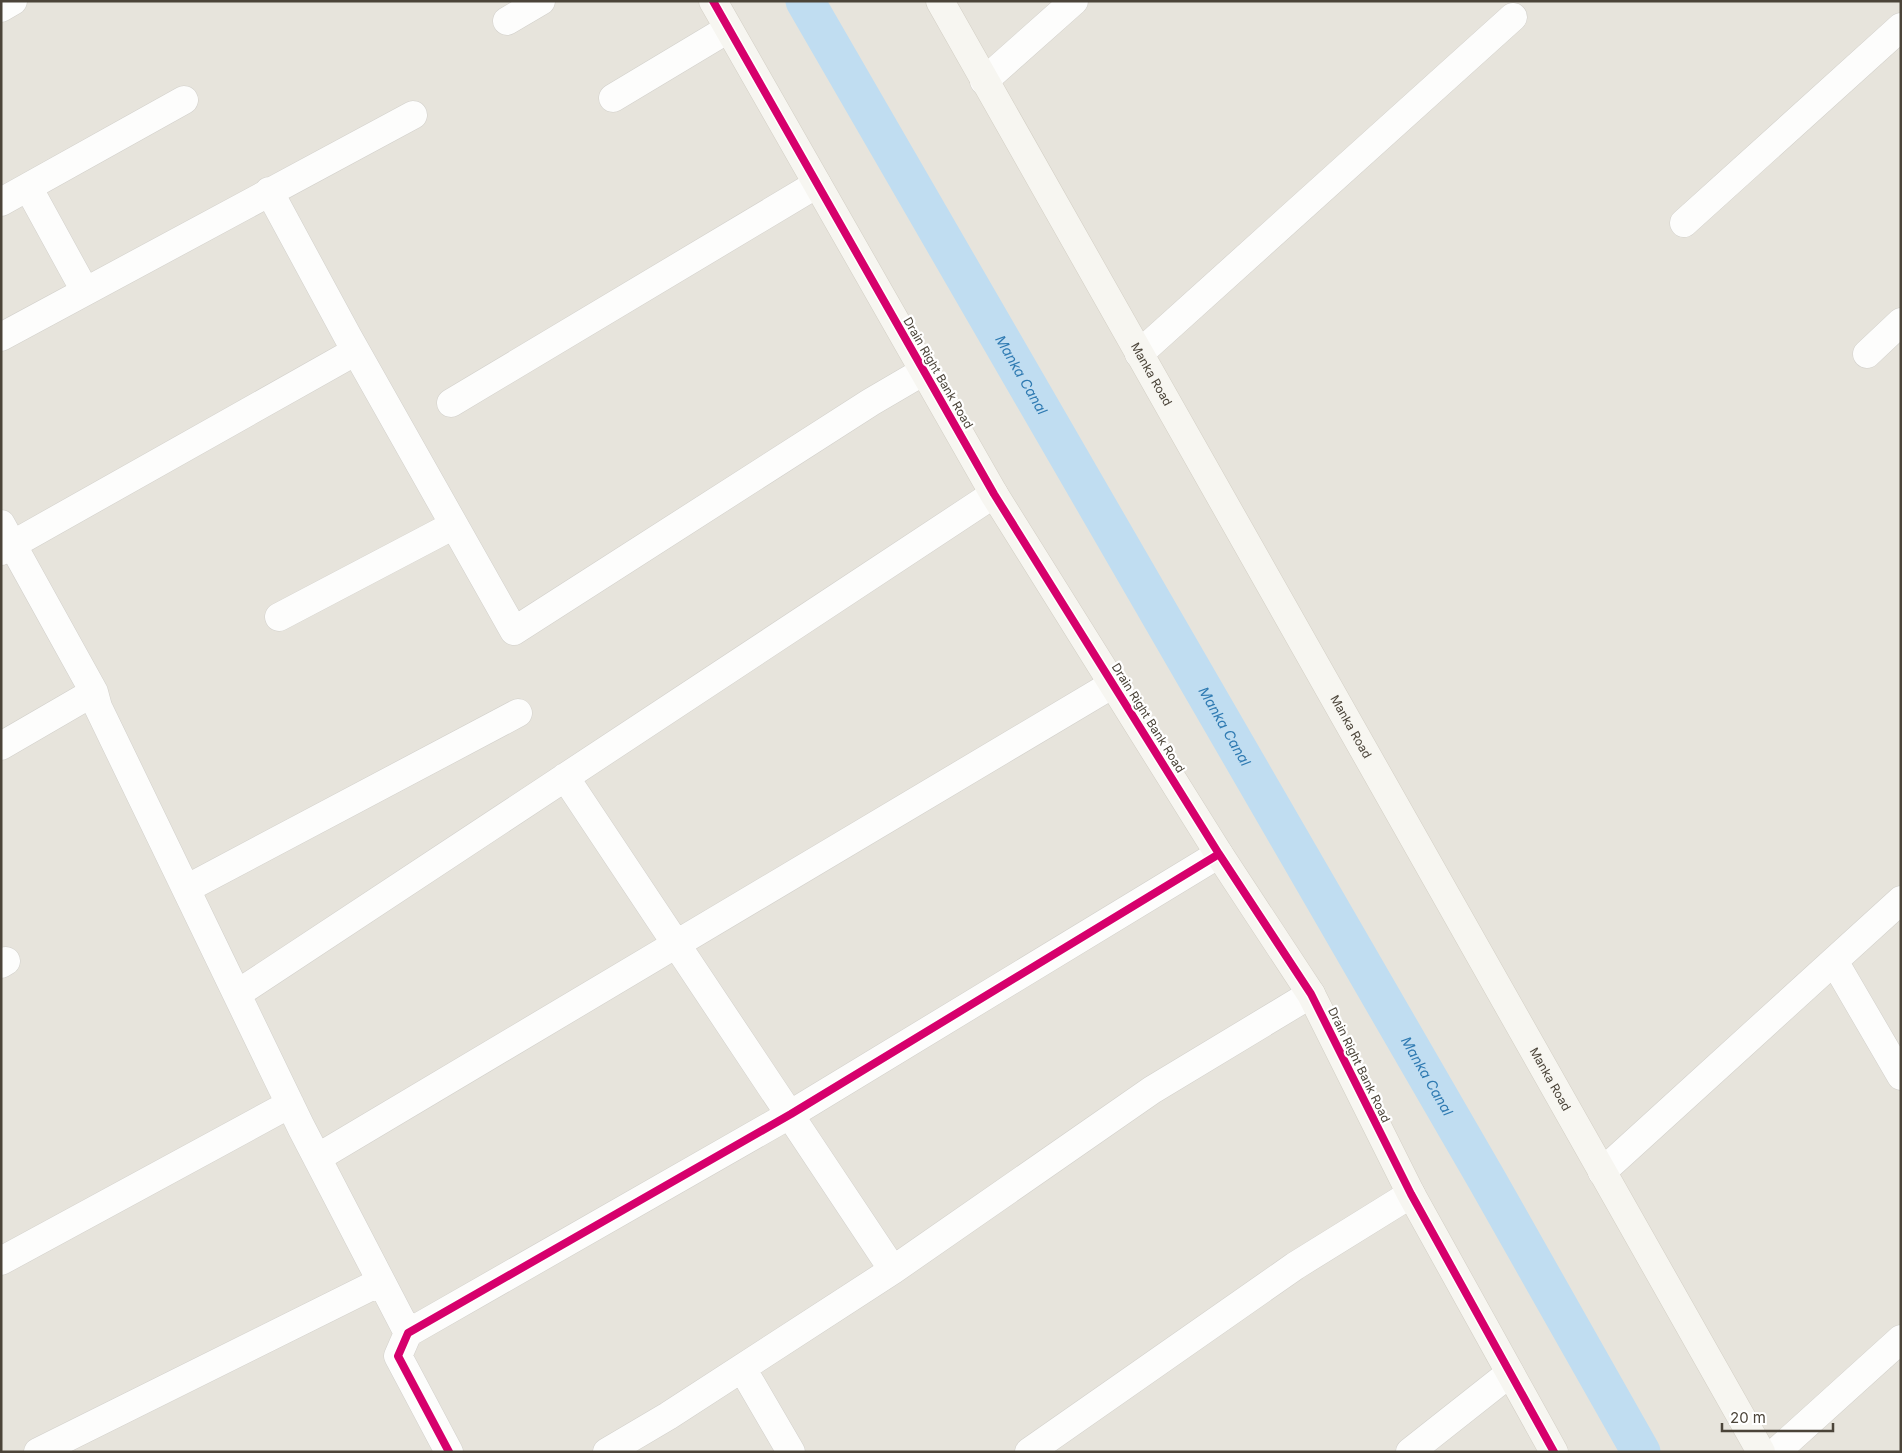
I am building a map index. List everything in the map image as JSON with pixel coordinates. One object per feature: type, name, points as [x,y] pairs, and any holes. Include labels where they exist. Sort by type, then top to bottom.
[{"type":"street","points":[[1,8],[12,1]]},
{"type":"street","points":[[507,21],[541,1]]},
{"type":"street","name":"Drain Right Bank Road","points":[[713,1],[994,494],[1219,854],[1311,994],[1410,1194],[1554,1452]]},
{"type":"street","name":"Manka Road","points":[[940,1],[1761,1452]]},
{"type":"street","points":[[984,80],[1074,1]]},
{"type":"street","points":[[1139,354],[1513,17]]},
{"type":"street","points":[[1684,223],[1901,27]]},
{"type":"street","points":[[613,98],[728,28]]},
{"type":"street","points":[[1,202],[184,100]]},
{"type":"street","points":[[1,337],[413,115]]},
{"type":"street","points":[[451,403],[817,184]]},
{"type":"street","points":[[28,187],[85,291]]},
{"type":"street","points":[[269,191],[356,351],[514,631],[871,402],[924,371]]},
{"type":"street","points":[[1867,354],[1901,322]]},
{"type":"street","points":[[356,351],[5,540],[94,692],[98,707],[290,1104],[380,1282],[408,1333]]},
{"type":"street","points":[[237,994],[994,494]]},
{"type":"street","points":[[279,618],[454,525]]},
{"type":"street","points":[[317,1158],[1113,684]]},
{"type":"street","points":[[1,746],[94,692]]},
{"type":"street","points":[[186,888],[518,713]]},
{"type":"street","points":[[565,777],[893,1270]]},
{"type":"street","points":[[449,1452],[398,1356],[408,1333],[791,1114],[1219,854]]},
{"type":"street","points":[[1602,1172],[1901,900]]},
{"type":"street","points":[[1834,961],[1901,1076]]},
{"type":"street","points":[[607,1452],[668,1416],[893,1270],[1152,1090],[1311,994]]},
{"type":"street","points":[[1,1261],[290,1104]]},
{"type":"street","points":[[1029,1452],[1295,1266],[1410,1194]]},
{"type":"street","points":[[38,1452],[380,1282]]},
{"type":"street","points":[[1776,1452],[1901,1339]]},
{"type":"street","points":[[742,1368],[791,1452]]},
{"type":"street","points":[[1410,1452],[1510,1373]]},
{"type":"shaded area","points":[[1,1],[1901,1],[1901,1452],[1,1452]]},
{"type":"waterway","name":"Manka Canal","points":[[805,1],[1487,1180],[1641,1452]]},
{"type":"cycle path","points":[[713,1],[994,494],[1219,854],[1311,994],[1411,1194],[1554,1452]]},
{"type":"cycle path","points":[[449,1452],[398,1356],[408,1333],[791,1114],[1219,854]]}]
